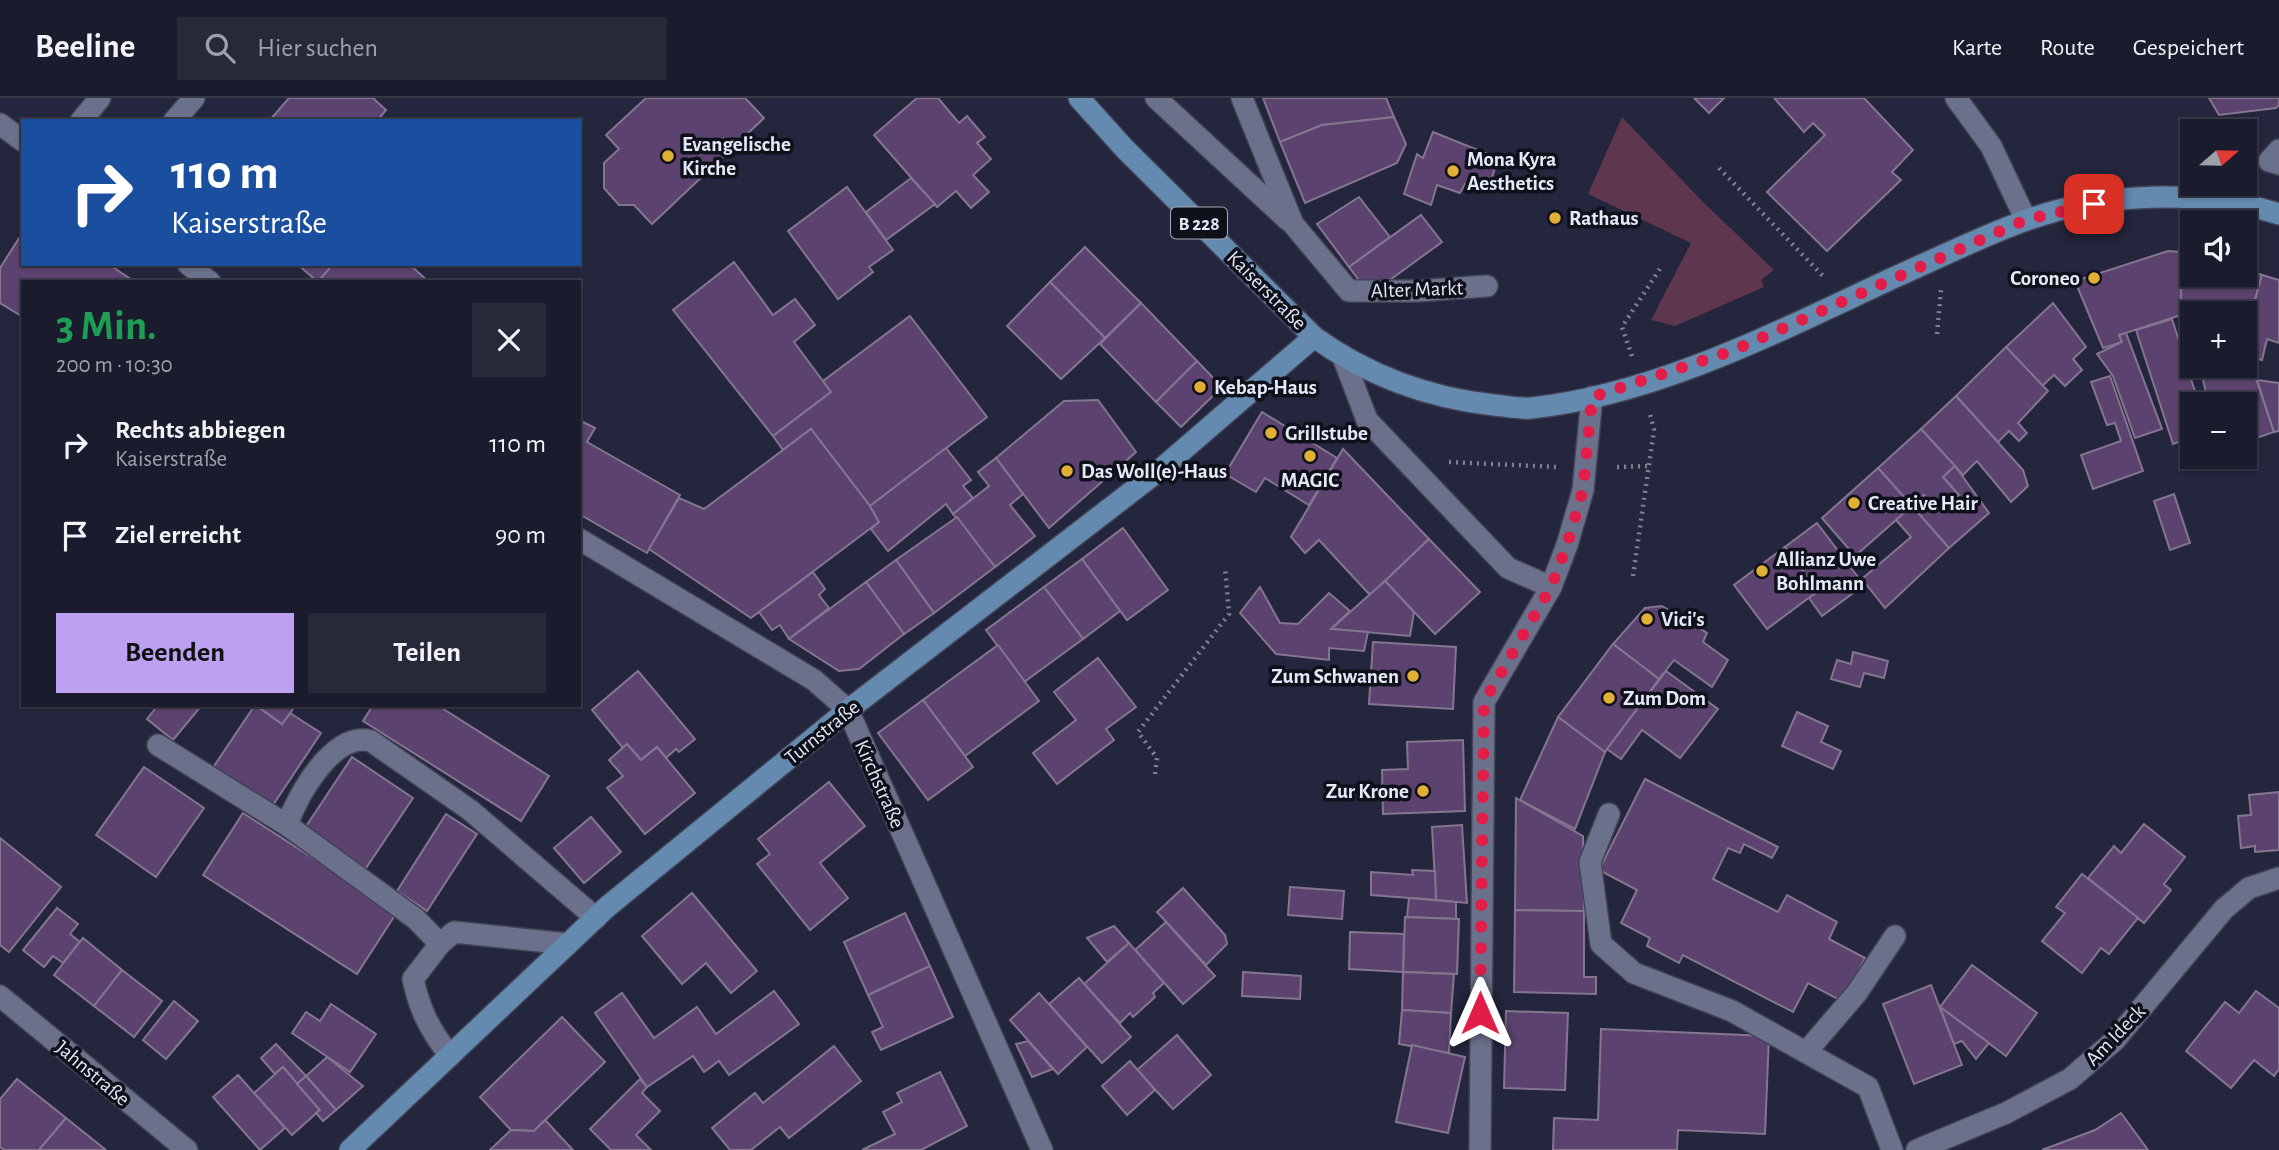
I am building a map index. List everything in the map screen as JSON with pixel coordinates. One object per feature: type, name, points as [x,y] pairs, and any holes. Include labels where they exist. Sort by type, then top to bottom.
[{"type":"main road","name":"Kaiserstraße","points":[[1087,101],[1124,148],[1314,337],[1343,357],[1403,385],[1472,403],[1529,408],[1592,397],[1642,383],[1732,351],[2025,220],[2115,200],[2164,198],[2212,200],[2279,214]]},
{"type":"main road","name":"Turnstraße","points":[[350,1150],[596,918],[848,710],[1161,469],[1314,337]]},
{"type":"street","points":[[83,119],[100,98]]},
{"type":"street","points":[[176,119],[194,98]]},
{"type":"street","name":"Alter Markt","points":[[1156,98],[1293,224],[1349,291],[1487,286]]},
{"type":"street","name":"Alter Markt","points":[[1242,98],[1293,224]]},
{"type":"street","points":[[1956,98],[1976,121],[1991,146],[2025,220]]},
{"type":"street","points":[[0,124],[21,140]]},
{"type":"street","points":[[2279,150],[2269,161],[2279,164]]},
{"type":"street","points":[[191,266],[208,280]]},
{"type":"street","points":[[1343,357],[1367,420],[1508,568],[1551,587]]},
{"type":"street","points":[[1480,1150],[1484,702],[1551,587],[1567,545],[1587,467],[1592,397]]},
{"type":"street","name":"Kirchstraße","points":[[581,540],[814,680],[848,710],[1042,1150]]},
{"type":"street","points":[[287,825],[293,807],[336,747],[358,737],[371,741],[470,810],[596,918]]},
{"type":"street","points":[[158,745],[287,825],[416,919],[440,944]]},
{"type":"street","points":[[1609,814],[1590,862],[1601,944],[1634,973],[1732,1011],[1868,1087],[1892,1150]]},
{"type":"street","name":"Am Ideck","points":[[1917,1150],[2006,1113],[2070,1079],[2115,1040],[2224,909],[2249,888],[2279,878]]},
{"type":"street","points":[[450,1056],[430,1030],[419,1009],[414,979],[440,944],[454,932],[568,944]]},
{"type":"street","points":[[1806,1052],[1856,994],[1895,936]]},
{"type":"street","name":"Jahnstraße","points":[[0,996],[187,1150]]},
{"type":"path","points":[[1719,168],[1846,300]]},
{"type":"path","points":[[1937,334],[1942,256]]},
{"type":"path","points":[[1633,576],[1654,430],[1642,383],[1622,327],[1661,267]]},
{"type":"path","points":[[1400,454],[1458,463],[1649,466]]},
{"type":"path","points":[[1155,774],[1157,758],[1138,732],[1229,614],[1225,567]]},
{"type":"shaded area","points":[[1622,117],[1701,200],[1774,270],[1761,280],[1764,287],[1675,326],[1651,320],[1691,243],[1588,194]]},
{"type":"building","points":[[289,98],[373,98],[386,110],[379,119],[271,119]]},
{"type":"building","name":"Evangelische Kirche","points":[[646,98],[745,98],[764,118],[652,224],[634,205],[619,205],[604,188],[604,163],[619,149],[606,135]]},
{"type":"building","points":[[917,98],[938,98],[959,123],[967,116],[985,137],[977,143],[991,159],[973,175],[989,192],[971,208],[956,191],[937,207],[874,135]]},
{"type":"building","points":[[1263,98],[1386,98],[1394,117],[1322,125],[1280,142]]},
{"type":"building","points":[[1694,98],[1724,98],[1709,113]]},
{"type":"building","points":[[1774,98],[1864,98],[1913,150],[1892,172],[1901,180],[1827,251],[1767,192],[1825,135],[1813,123],[1804,132]]},
{"type":"building","points":[[2209,98],[2279,98],[2279,105],[2276,108],[2219,115]]},
{"type":"building","points":[[1394,117],[1406,144],[1397,163],[1305,203],[1280,142],[1322,125]]},
{"type":"building","name":"Mona Kyra Aesthetics","points":[[1433,132],[1498,158],[1488,191],[1465,184],[1460,193],[1437,185],[1431,205],[1404,194],[1417,154],[1423,158]]},
{"type":"building","points":[[911,178],[935,204],[886,240],[866,212]]},
{"type":"building","points":[[847,187],[893,250],[869,267],[873,272],[838,299],[788,231]]},
{"type":"building","points":[[1359,197],[1390,237],[1349,267],[1317,224]]},
{"type":"building","points":[[1421,215],[1442,242],[1383,285],[1361,283],[1349,267]]},
{"type":"building","points":[[21,235],[21,266],[111,266],[132,280],[21,280],[21,316],[0,303],[0,268]]},
{"type":"building","points":[[1085,247],[1141,303],[1105,338],[1050,282]]},
{"type":"building","points":[[2168,251],[2180,252],[2180,315],[2119,335],[2122,342],[2103,348],[2075,281]]},
{"type":"building","points":[[734,262],[773,315],[795,299],[815,325],[794,342],[831,392],[773,436],[673,310]]},
{"type":"building","points":[[299,266],[331,266],[320,280],[316,280]]},
{"type":"building","points":[[331,266],[411,266],[427,280],[320,280]]},
{"type":"building","points":[[2257,273],[2262,275],[2255,301],[2181,301],[2181,287],[2257,287]]},
{"type":"building","points":[[2262,275],[2279,280],[2279,343],[2267,339],[2262,360],[2257,359],[2257,301],[2255,301]]},
{"type":"building","points":[[1050,282],[1105,338],[1061,379],[1007,326]]},
{"type":"building","points":[[1141,303],[1197,361],[1156,402],[1100,344]]},
{"type":"building","points":[[2053,303],[2086,347],[2073,359],[2082,370],[2065,386],[2054,375],[2042,386],[2006,347]]},
{"type":"building","points":[[910,316],[987,417],[870,506],[811,429],[783,450],[773,436],[831,392],[823,381]]},
{"type":"building","points":[[2172,319],[2180,344],[2180,378],[2191,378],[2195,392],[2180,392],[2180,442],[2173,444],[2136,330]]},
{"type":"building","points":[[2126,333],[2162,429],[2135,438],[2113,376],[2097,354],[2122,342],[2119,335]]},
{"type":"building","points":[[2006,347],[2048,391],[2018,423],[2027,433],[2019,441],[2009,431],[1998,442],[1956,396]]},
{"type":"building","points":[[1197,361],[1222,387],[1181,427],[1156,402]]},
{"type":"building","points":[[2110,376],[2143,471],[2093,489],[2081,455],[2121,441],[2115,423],[2107,425],[2091,382]]},
{"type":"building","points":[[2203,378],[2256,378],[2274,432],[2257,438],[2257,392],[2206,392]]},
{"type":"building","points":[[2257,380],[2279,383],[2279,431],[2274,432]]},
{"type":"building","points":[[1956,396],[2023,470],[2028,486],[2011,502],[1977,461],[1963,475],[1921,429]]},
{"type":"building","points":[[1098,400],[1136,452],[1049,528],[996,458],[1064,401]]},
{"type":"building","points":[[1262,412],[1337,458],[1309,505],[1265,478],[1256,492],[1225,474]]},
{"type":"building","points":[[581,421],[595,428],[587,442],[680,495],[647,553],[581,515]]},
{"type":"building","points":[[811,429],[870,506],[879,522],[751,618],[649,549],[679,498],[704,509]]},
{"type":"building","points":[[1921,429],[1955,466],[1943,477],[1959,495],[1940,512],[1924,495],[1912,506],[1878,468]]},
{"type":"building","points":[[946,448],[971,480],[963,486],[973,498],[953,514],[946,504],[888,551],[871,529],[879,522],[870,506]]},
{"type":"building","points":[[1343,449],[1429,539],[1370,595],[1319,540],[1305,553],[1291,537]]},
{"type":"building","points":[[996,458],[1023,494],[1010,505],[1035,536],[995,567],[953,514],[989,486],[978,472]]},
{"type":"building","points":[[1955,466],[1989,513],[1949,548],[1912,506],[1924,495],[1940,512],[1959,495],[1943,477]]},
{"type":"building","points":[[1878,468],[1912,506],[1855,556],[1822,518]]},
{"type":"building","points":[[2174,494],[2190,543],[2170,550],[2154,501]]},
{"type":"building","points":[[1912,506],[1949,548],[1885,608],[1862,579],[1911,537],[1896,520]]},
{"type":"building","points":[[957,517],[995,567],[934,613],[896,560]]},
{"type":"building","points":[[1817,523],[1864,585],[1822,616],[1809,598],[1818,591],[1785,547]]},
{"type":"building","points":[[1123,528],[1168,590],[1127,620],[1082,559]]},
{"type":"building","points":[[1429,539],[1480,592],[1435,634],[1385,581]]},
{"type":"building","points":[[1785,547],[1818,591],[1767,629],[1734,585]]},
{"type":"building","points":[[1082,559],[1120,611],[1083,639],[1044,587]]},
{"type":"building","points":[[896,560],[934,613],[904,634],[866,582]]},
{"type":"building","points":[[813,572],[825,589],[819,595],[829,608],[789,639],[780,625],[772,630],[759,612]]},
{"type":"building","points":[[1385,581],[1414,612],[1410,636],[1331,629]]},
{"type":"building","points":[[866,582],[904,634],[859,669],[839,671],[789,639]]},
{"type":"building","points":[[1044,587],[1083,639],[1024,682],[986,630]]},
{"type":"building","points":[[1260,587],[1280,623],[1298,624],[1329,593],[1350,611],[1331,629],[1368,632],[1364,651],[1329,648],[1329,660],[1276,654],[1240,613]]},
{"type":"building","points":[[1662,606],[1707,633],[1703,642],[1728,660],[1712,687],[1674,660],[1659,679],[1613,644],[1645,608]]},
{"type":"building","name":"Zum Schwanen","points":[[1373,642],[1456,647],[1453,709],[1369,704]]},
{"type":"building","name":"Zum Dom","points":[[1613,644],[1659,679],[1605,752],[1558,717]]},
{"type":"building","points":[[998,645],[1039,701],[965,756],[923,700]]},
{"type":"building","points":[[1853,652],[1888,661],[1884,678],[1864,673],[1860,687],[1831,679],[1837,660],[1851,664]]},
{"type":"building","points":[[1098,658],[1136,707],[1106,729],[1114,740],[1057,784],[1033,753],[1076,720],[1054,692]]},
{"type":"building","points":[[638,671],[695,739],[679,752],[676,749],[666,758],[657,747],[641,760],[627,744],[623,748],[592,710]]},
{"type":"building","points":[[1666,671],[1718,709],[1680,758],[1642,730],[1621,759],[1607,749]]},
{"type":"building","points":[[923,700],[973,767],[928,800],[878,733]]},
{"type":"building","points":[[156,707],[200,707],[173,740],[147,719]]},
{"type":"building","points":[[254,707],[258,707],[282,724],[290,713],[321,733],[271,808],[212,769]]},
{"type":"building","points":[[259,707],[295,707],[282,724]]},
{"type":"building","points":[[372,707],[440,707],[549,776],[521,821],[363,721]]},
{"type":"building","points":[[1797,712],[1828,726],[1821,742],[1841,751],[1833,769],[1782,746]]},
{"type":"building","points":[[1558,717],[1605,752],[1575,829],[1520,800]]},
{"type":"building","name":"Zur Krone","points":[[1463,740],[1465,811],[1383,814],[1382,770],[1408,769],[1407,742]]},
{"type":"building","points":[[627,744],[641,760],[657,747],[695,793],[645,834],[607,788],[623,776],[609,760]]},
{"type":"building","points":[[352,757],[413,798],[364,871],[303,831]]},
{"type":"building","points":[[144,767],[204,808],[156,877],[96,835]]},
{"type":"building","points":[[1645,779],[1778,847],[1772,858],[1744,844],[1740,853],[1728,848],[1713,879],[1778,912],[1787,895],[1837,922],[1829,939],[1865,958],[1843,1002],[1808,983],[1793,1012],[1683,955],[1679,963],[1647,946],[1650,938],[1621,923],[1637,890],[1599,870]]},
{"type":"building","points":[[829,782],[865,826],[820,863],[848,898],[810,930],[757,864],[770,854],[758,839]]},
{"type":"building","points":[[2279,792],[2279,850],[2255,852],[2255,846],[2241,848],[2238,816],[2251,815],[2249,795]]},
{"type":"building","points":[[1516,798],[1583,836],[1584,911],[1515,910]]},
{"type":"building","points":[[243,813],[397,912],[357,974],[203,875]]},
{"type":"building","points":[[446,814],[477,834],[427,911],[397,891]]},
{"type":"building","points":[[591,817],[621,852],[584,883],[554,848]]},
{"type":"building","points":[[2144,824],[2185,857],[2164,884],[2171,890],[2144,923],[2088,878],[2114,846],[2121,853]]},
{"type":"building","points":[[1462,825],[1467,903],[1436,900],[1432,827]]},
{"type":"building","points":[[0,838],[61,887],[9,952],[0,945]]},
{"type":"building","points":[[1412,870],[1435,871],[1436,900],[1371,895],[1371,872],[1413,875]]},
{"type":"building","points":[[2082,874],[2138,918],[2109,954],[2101,948],[2082,973],[2042,941],[2065,913],[2056,907]]},
{"type":"building","points":[[1290,887],[1344,891],[1342,919],[1288,915]]},
{"type":"building","points":[[1183,888],[1225,935],[1227,944],[1206,965],[1157,912]]},
{"type":"building","points":[[692,893],[757,971],[731,993],[706,963],[682,984],[642,936]]},
{"type":"building","points":[[1409,898],[1456,902],[1456,919],[1407,917]]},
{"type":"building","points":[[57,908],[78,924],[70,934],[80,942],[63,963],[53,956],[44,967],[23,950]]},
{"type":"building","points":[[1515,910],[1584,911],[1584,977],[1596,977],[1596,994],[1514,992]]},
{"type":"building","points":[[905,913],[930,966],[868,995],[844,942]]},
{"type":"building","points":[[1405,917],[1459,919],[1457,974],[1403,972]]},
{"type":"building","points":[[1166,922],[1215,976],[1183,1004],[1135,950]]},
{"type":"building","points":[[1114,926],[1129,943],[1107,962],[1087,938]]},
{"type":"building","points":[[1350,932],[1404,934],[1403,972],[1349,969]]},
{"type":"building","points":[[83,938],[122,970],[94,1006],[54,975]]},
{"type":"building","points":[[1129,943],[1164,983],[1153,993],[1155,997],[1133,1017],[1130,1013],[1120,1023],[1084,984]]},
{"type":"building","points":[[1972,965],[2037,1013],[2006,1056],[1940,1007]]},
{"type":"building","points":[[930,966],[953,1017],[881,1050],[872,1032],[883,1027],[868,995]]},
{"type":"building","points":[[122,970],[162,1001],[134,1037],[94,1006]]},
{"type":"building","points":[[1243,972],[1301,976],[1300,999],[1242,996]]},
{"type":"building","points":[[1403,972],[1454,974],[1451,1013],[1402,1010]]},
{"type":"building","points":[[1079,978],[1131,1037],[1102,1063],[1049,1004]]},
{"type":"building","points":[[1931,985],[1962,1065],[1914,1084],[1883,1004]]},
{"type":"building","points":[[774,991],[799,1024],[729,1075],[719,1061],[704,1072],[693,1056],[647,1087],[595,1013],[622,993],[654,1038],[697,1007],[716,1034]]},
{"type":"building","points":[[2256,991],[2279,1008],[2279,1069],[2274,1076],[2254,1060],[2231,1088],[2186,1051],[2225,1002],[2239,1013]]},
{"type":"building","points":[[1039,993],[1087,1047],[1058,1074],[1010,1020]]},
{"type":"building","points":[[174,1001],[198,1021],[166,1059],[143,1040]]},
{"type":"building","points":[[331,1004],[376,1034],[350,1072],[292,1033],[306,1012],[320,1021]]},
{"type":"building","points":[[1940,1007],[1989,1043],[1976,1059],[1962,1041],[1954,1044]]},
{"type":"building","points":[[1402,1010],[1451,1013],[1449,1053],[1399,1044]]},
{"type":"building","points":[[1506,1011],[1568,1013],[1565,1090],[1504,1088]]},
{"type":"building","points":[[562,1017],[605,1062],[534,1131],[511,1130],[480,1097]]},
{"type":"building","points":[[1601,1029],[1769,1036],[1765,1134],[1678,1130],[1677,1150],[1553,1150],[1554,1118],[1598,1120]]},
{"type":"building","points":[[1177,1035],[1211,1075],[1173,1109],[1137,1070]]},
{"type":"building","points":[[1028,1041],[1053,1069],[1032,1077],[1016,1044]]},
{"type":"building","points":[[276,1044],[306,1076],[297,1084],[283,1067],[275,1074],[261,1058]]},
{"type":"building","points":[[1412,1045],[1465,1057],[1448,1133],[1396,1122]]},
{"type":"building","points":[[834,1046],[861,1081],[789,1138],[780,1127],[751,1150],[730,1150],[712,1128],[755,1093],[763,1103]]},
{"type":"building","points":[[327,1057],[363,1086],[336,1110],[306,1076]]},
{"type":"building","points":[[1130,1061],[1155,1090],[1127,1115],[1102,1086]]},
{"type":"building","points":[[283,1067],[320,1110],[292,1135],[254,1093]]},
{"type":"building","points":[[940,1072],[967,1126],[921,1150],[862,1150],[895,1134],[883,1112],[902,1102],[897,1093]]},
{"type":"building","points":[[238,1075],[285,1128],[260,1150],[213,1097]]},
{"type":"building","points":[[306,1076],[336,1110],[323,1121],[316,1113],[320,1110],[297,1084]]},
{"type":"building","points":[[17,1079],[66,1118],[39,1150],[4,1150],[0,1147],[0,1099]]},
{"type":"building","points":[[640,1079],[647,1087],[642,1093],[660,1111],[636,1135],[651,1150],[611,1150],[590,1129]]},
{"type":"building","points":[[2121,1113],[2148,1150],[2042,1150],[2095,1130]]},
{"type":"building","points":[[66,1118],[106,1150],[39,1150]]},
{"type":"building","points":[[545,1120],[573,1150],[490,1150],[511,1130],[534,1131]]},
{"type":"place","name":"Evangelische Kirche","points":[[668,156]]},
{"type":"place","name":"Mona Kyra Aesthetics","points":[[1453,171]]},
{"type":"place","name":"Rathaus","points":[[1555,218]]},
{"type":"place","name":"Coroneo","points":[[2094,278]]},
{"type":"place","name":"Kebap-Haus","points":[[1200,387]]},
{"type":"place","name":"Grillstube","points":[[1271,433]]},
{"type":"place","name":"MAGIC","points":[[1310,456]]},
{"type":"place","name":"Das Woll(e)-Haus","points":[[1067,471]]},
{"type":"place","name":"Creative Hair","points":[[1854,503]]},
{"type":"place","name":"Allianz Uwe Bohlmann","points":[[1762,571]]},
{"type":"place","name":"Vici's","points":[[1647,619]]},
{"type":"place","name":"Zum Schwanen","points":[[1413,676]]},
{"type":"place","name":"Zum Dom","points":[[1609,698]]},
{"type":"place","name":"Zur Krone","points":[[1423,791]]},
{"type":"route","points":[[1480,1013],[1484,702],[1551,587],[1567,545],[1587,467],[1592,397],[1642,383],[1732,351],[2025,220],[2094,204]]}]
